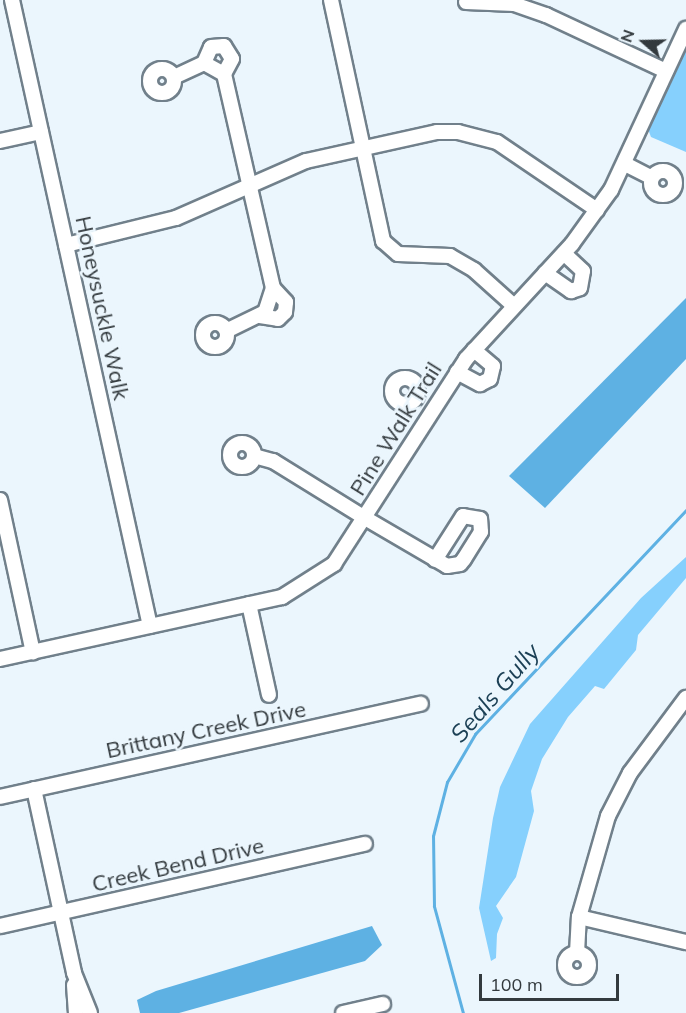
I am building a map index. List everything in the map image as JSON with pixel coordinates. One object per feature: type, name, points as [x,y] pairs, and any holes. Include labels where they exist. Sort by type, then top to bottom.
[{"type":"street","name":"Honeysuckle Walk","points":[[12,0],[150,626]]},
{"type":"street","points":[[331,0],[383,242],[392,251],[450,256],[474,270],[513,305]]},
{"type":"street","points":[[466,2],[514,4],[546,15],[666,71]]},
{"type":"street","name":"Pine Walk Trail","points":[[0,659],[282,597],[323,573],[343,553],[432,406],[457,372],[513,305],[564,253],[597,210],[625,164],[686,29]]},
{"type":"street","points":[[204,63],[211,47],[224,46],[231,52],[232,59],[224,75]]},
{"type":"street","points":[[174,77],[204,63],[215,66],[224,75],[273,288],[270,305],[260,316],[226,331]]},
{"type":"street","points":[[0,141],[41,132]]},
{"type":"street","points":[[66,245],[153,226],[306,161],[437,132],[479,135],[509,148],[597,210]]},
{"type":"street","points":[[625,164],[652,178]]},
{"type":"street","points":[[545,273],[571,291],[580,288],[583,271],[564,253]]},
{"type":"street","points":[[457,372],[480,384],[490,379],[493,366],[474,350]]},
{"type":"street","points":[[417,397],[432,406]]},
{"type":"street","points":[[254,456],[273,460],[435,560]]},
{"type":"street","points":[[0,500],[33,652]]},
{"type":"street","points":[[249,604],[269,694]]},
{"type":"street","points":[[577,953],[579,917],[597,849],[615,801],[630,773],[686,698]]},
{"type":"street","name":"Brittany Creek Drive","points":[[0,797],[421,704]]},
{"type":"street","points":[[34,789],[74,974],[76,1013]]},
{"type":"street","name":"Creek Bend Drive","points":[[0,926],[365,844]]},
{"type":"street","points":[[579,917],[686,942]]},
{"type":"street","points":[[74,974],[90,1013]]},
{"type":"street","points":[[343,1013],[383,1004]]},
{"type":"shaded area","points":[[686,47],[686,152],[651,137],[648,129]]},
{"type":"shaded area","points":[[686,298],[686,359],[545,508],[509,476]]},
{"type":"shaded area","points":[[686,557],[686,578],[638,635],[636,650],[604,689],[595,686],[568,717],[542,759],[531,791],[534,811],[516,877],[496,906],[503,918],[497,934],[496,958],[491,961],[479,908],[493,818],[500,787],[530,724],[641,598]]},
{"type":"shaded area","points":[[372,926],[382,945],[365,961],[179,1013],[140,1013],[137,1000],[156,991]]},
{"type":"waterway","name":"Seals Gully","points":[[463,1013],[434,906],[433,836],[447,782],[475,734],[686,510]]}]
